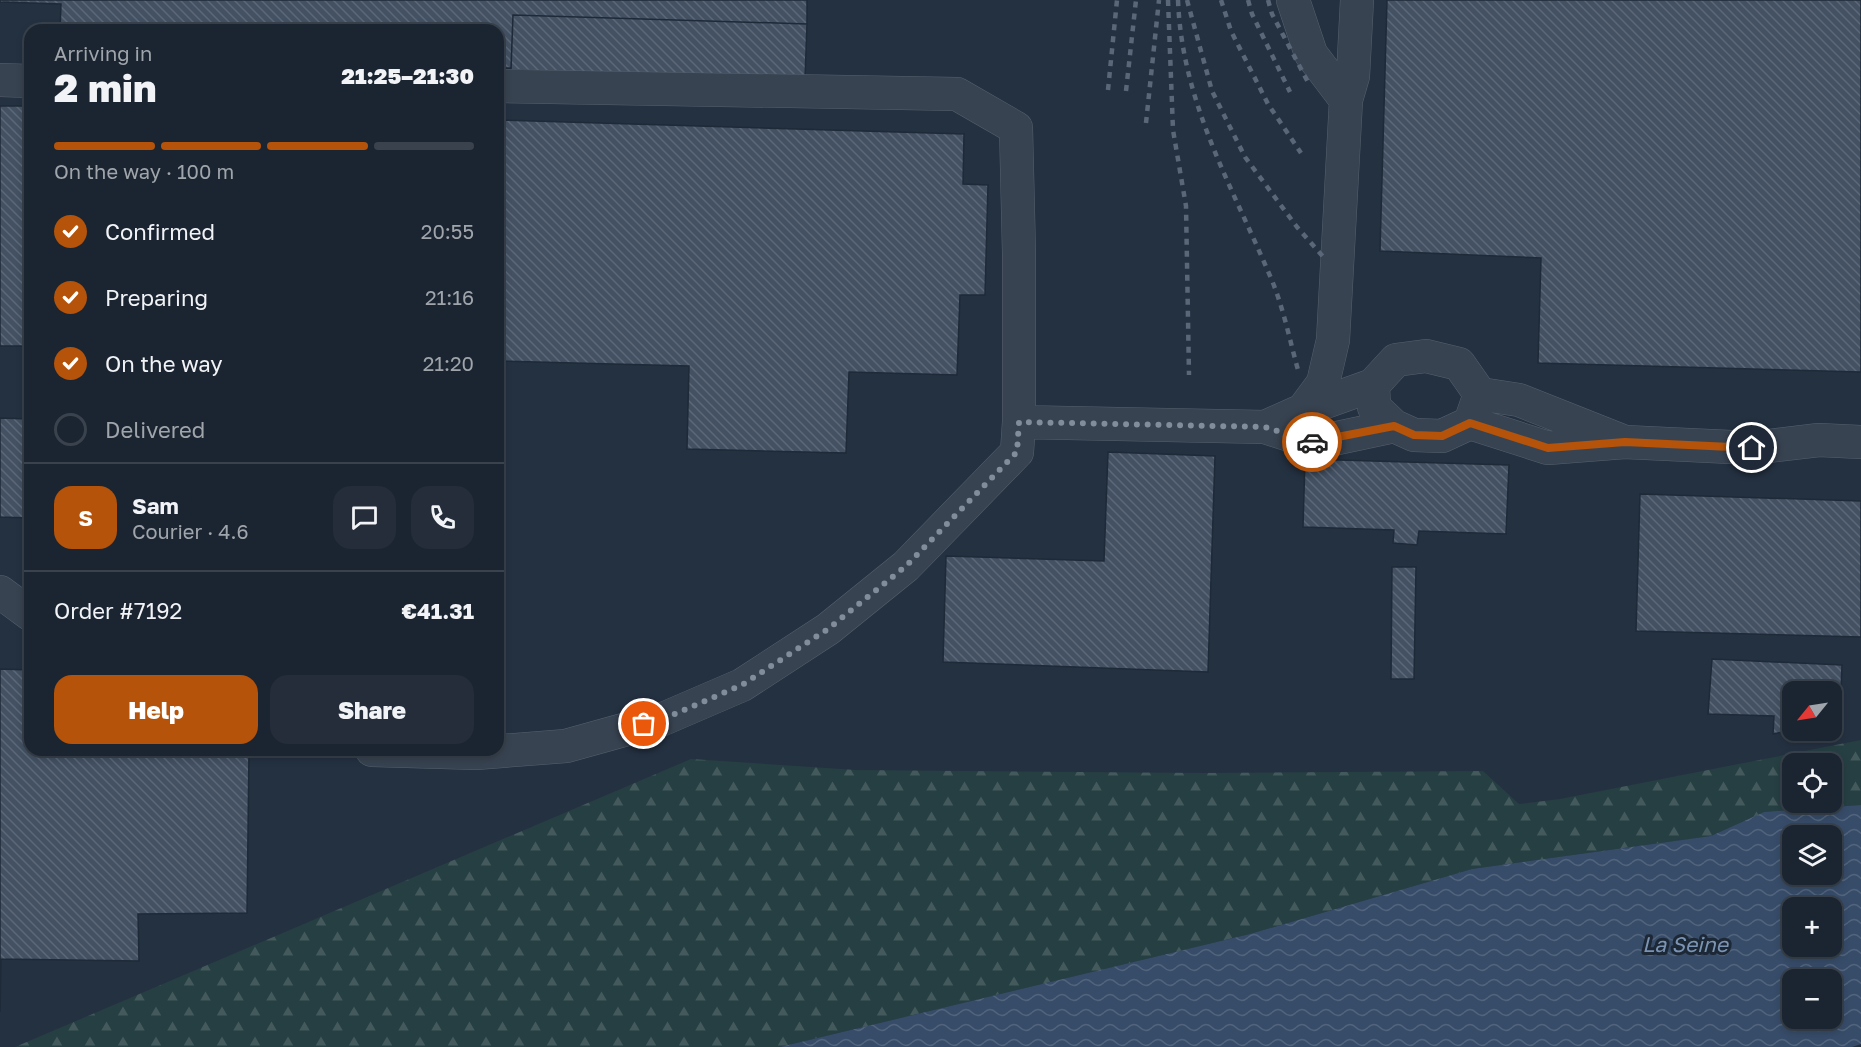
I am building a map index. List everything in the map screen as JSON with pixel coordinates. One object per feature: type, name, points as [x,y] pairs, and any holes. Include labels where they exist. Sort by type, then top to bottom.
[{"type":"lane","points":[[1293,0],[1311,54],[1346,100]]},
{"type":"lane","points":[[1303,410],[1323,383],[1333,340],[1346,100],[1353,76],[1357,0]]},
{"type":"lane","points":[[0,80],[24,81]]},
{"type":"lane","points":[[504,86],[957,94],[1016,128],[1019,253],[1017,452],[906,566],[828,629],[742,685],[663,719],[566,746],[504,751]]},
{"type":"lane","points":[[1265,427],[1303,410],[1373,385],[1396,360],[1426,356],[1459,364],[1475,409],[1548,448],[1625,442],[1752,448],[1819,440],[1861,442]]},
{"type":"lane","points":[[1373,385],[1374,407],[1394,426],[1414,435],[1442,436],[1475,409]]},
{"type":"lane","points":[[1019,422],[1265,427],[1314,443],[1394,426]]},
{"type":"lane","points":[[0,592],[24,610]]},
{"type":"green space","points":[[1861,740],[1861,805],[1842,806],[1842,753],[1795,753]]},
{"type":"green space","points":[[1782,755],[1782,811],[1764,812],[1711,836],[1472,869],[1250,934],[780,1047],[15,1047],[691,759],[856,770],[1204,773],[1483,771],[1519,804],[1560,799]]},
{"type":"water","name":"La Seine","points":[[1861,805],[1861,1044],[1852,1047],[780,1047],[1250,934],[1472,869],[1711,836],[1764,812],[1842,813],[1842,806]]},
{"type":"building","points":[[0,0],[807,0],[807,24],[513,15],[511,68],[504,68],[504,24],[60,24],[61,4],[0,2]]},
{"type":"building","points":[[1387,0],[1861,0],[1861,372],[1538,363],[1541,258],[1380,251]]},
{"type":"building","points":[[513,15],[807,24],[805,79],[511,70]]},
{"type":"building","points":[[0,106],[24,106],[24,346],[0,346]]},
{"type":"building","points":[[504,120],[964,134],[963,184],[988,185],[985,295],[960,295],[957,375],[849,372],[846,453],[687,449],[689,366],[504,361]]},
{"type":"building","points":[[0,418],[24,419],[24,518],[0,517]]},
{"type":"building","points":[[1108,452],[1215,456],[1208,672],[943,662],[946,556],[1104,561]]},
{"type":"building","points":[[1305,459],[1509,465],[1506,534],[1419,531],[1417,545],[1393,543],[1394,530],[1303,527]]},
{"type":"building","points":[[1640,494],[1861,501],[1861,637],[1636,631]]},
{"type":"building","points":[[1392,567],[1416,567],[1414,679],[1391,679]]},
{"type":"building","points":[[1712,659],[1842,665],[1841,681],[1782,681],[1782,732],[1773,734],[1774,716],[1708,714]]},
{"type":"building","points":[[0,669],[24,670],[24,756],[249,756],[247,913],[138,914],[139,961],[1,959],[0,1012]]},
{"type":"railway","points":[[1108,90],[1117,0]]},
{"type":"railway","points":[[1126,91],[1136,0]]},
{"type":"railway","points":[[1146,123],[1159,0]]},
{"type":"railway","points":[[1168,0],[1173,130],[1186,206],[1189,375]]},
{"type":"railway","points":[[1178,0],[1189,75],[1200,111],[1212,146],[1273,283],[1298,370]]},
{"type":"railway","points":[[1187,0],[1212,91],[1245,157],[1297,227],[1326,260]]},
{"type":"railway","points":[[1221,0],[1231,31],[1268,104],[1301,153]]},
{"type":"railway","points":[[1248,0],[1252,14],[1290,92]]},
{"type":"railway","points":[[1268,0],[1272,14],[1310,86]]},
{"type":"way so far","points":[[644,724],[663,719],[742,685],[828,629],[906,566],[1017,452],[1019,422],[1265,427],[1312,442]]},
{"type":"route","points":[[1312,442],[1394,426],[1414,435],[1442,436],[1470,423],[1548,448],[1625,442],[1752,448]]}]
